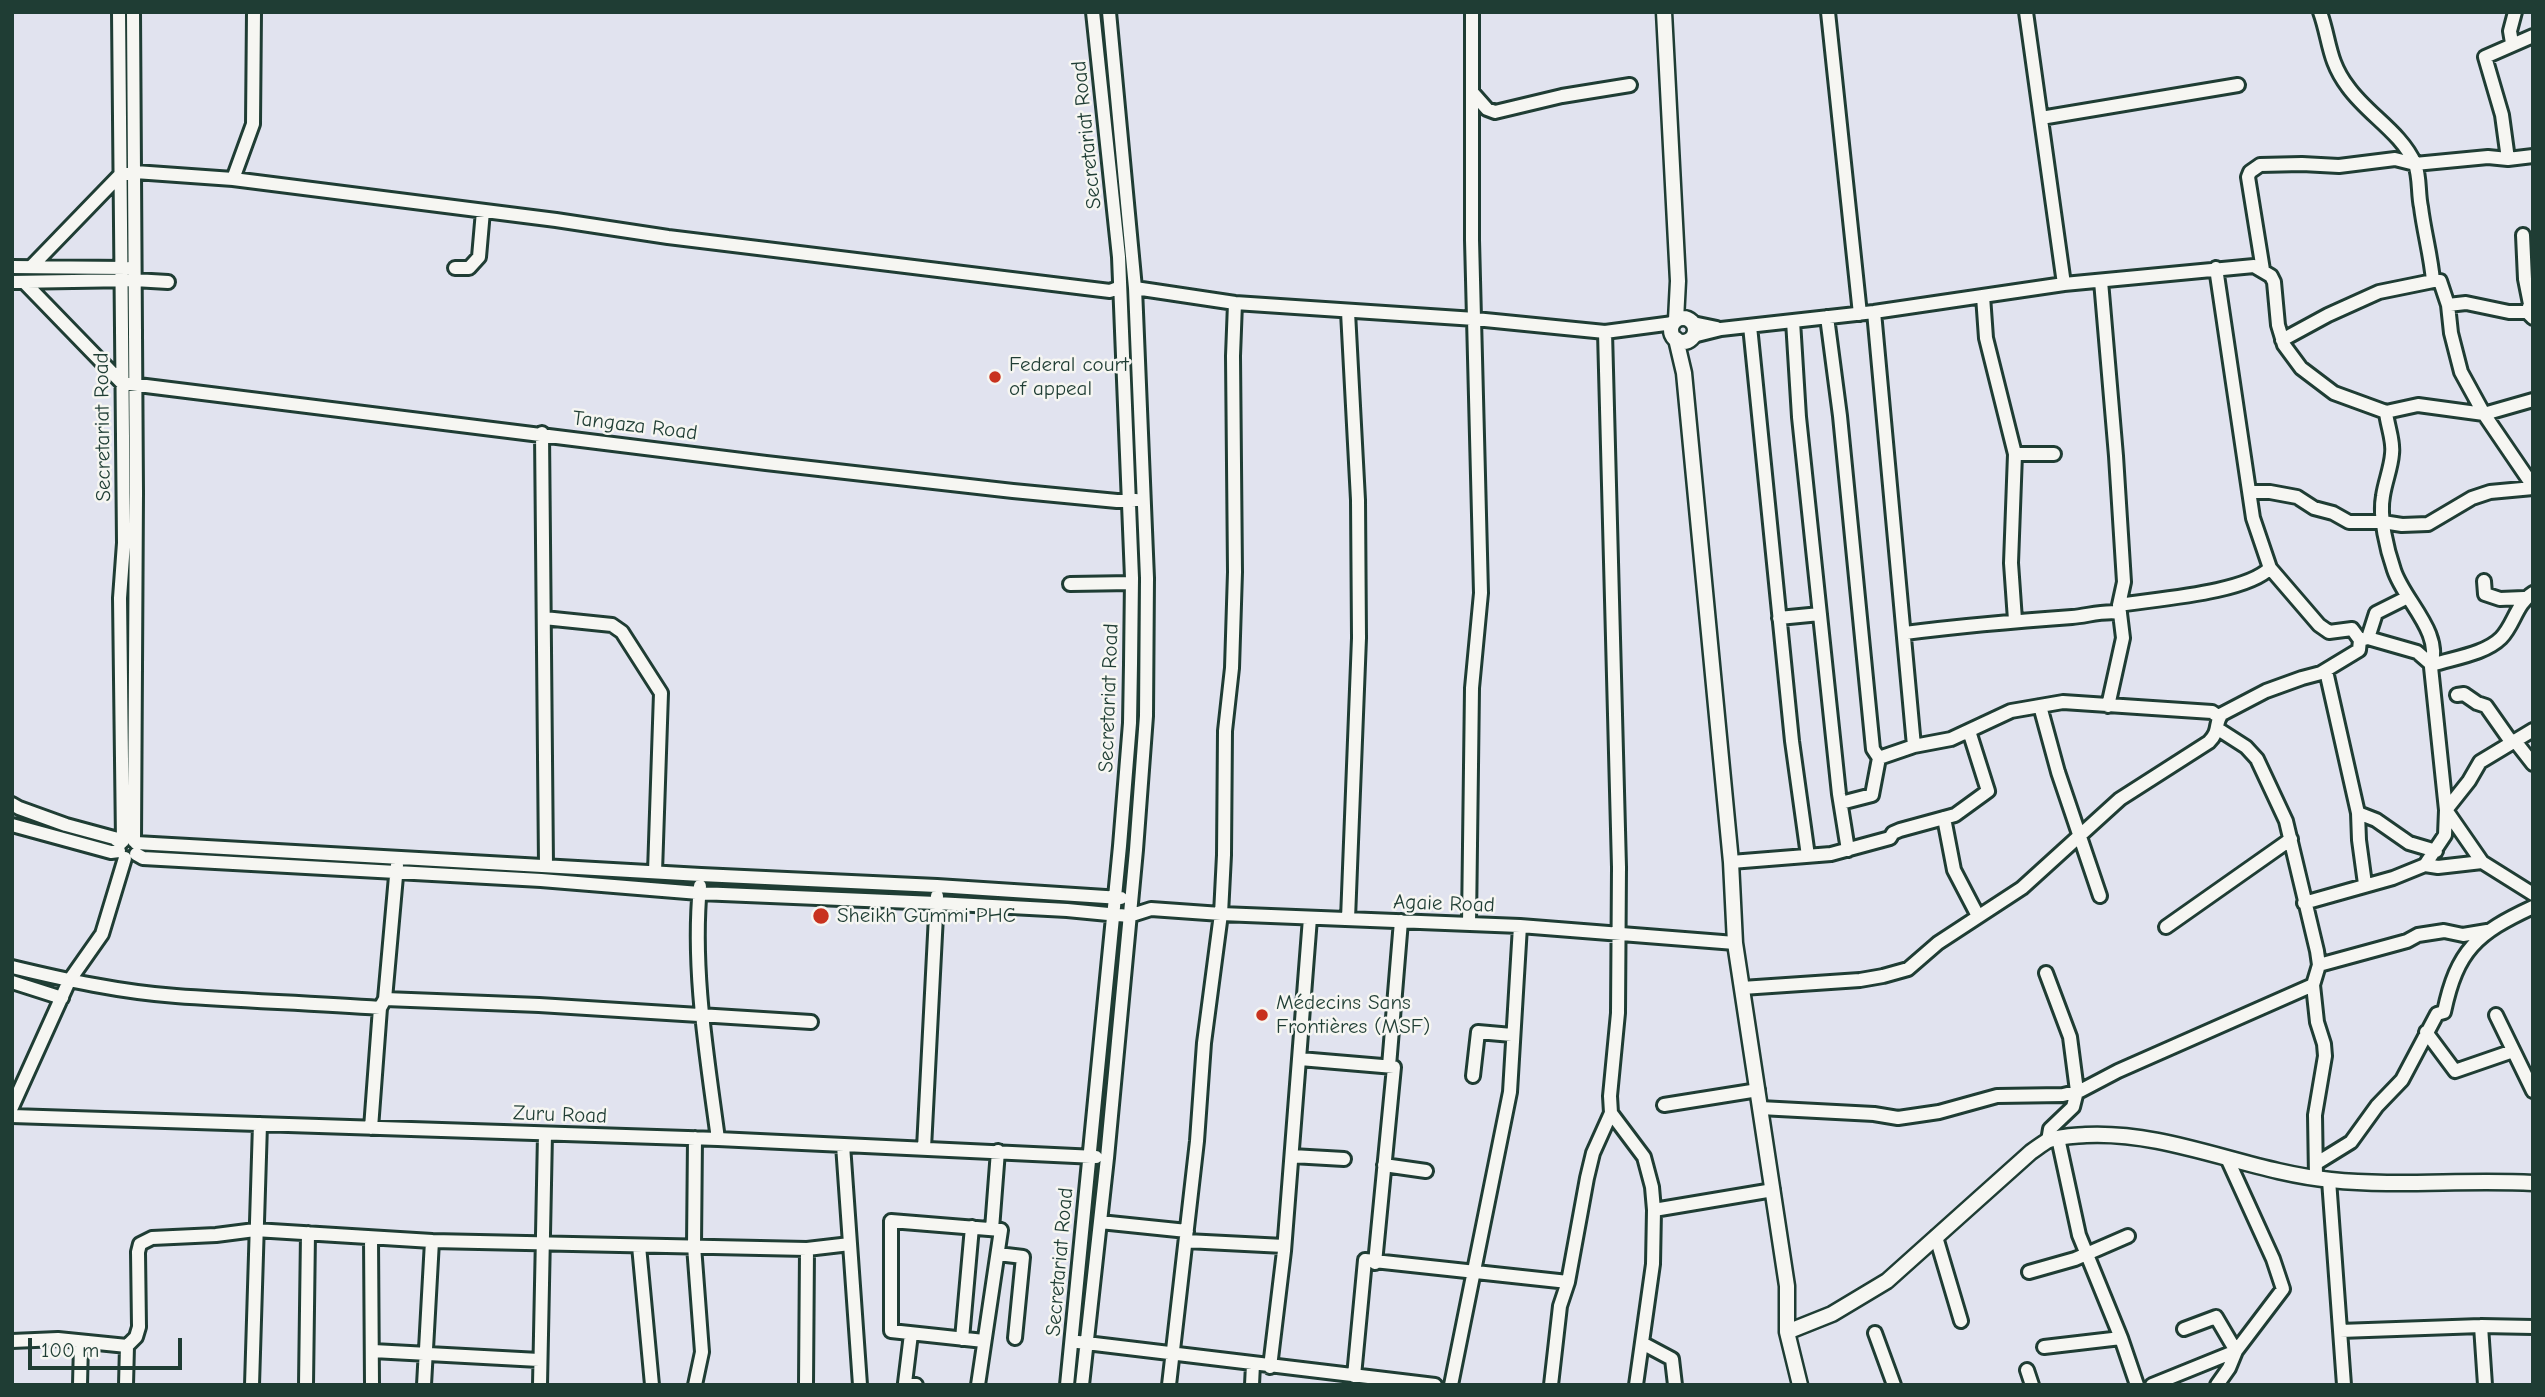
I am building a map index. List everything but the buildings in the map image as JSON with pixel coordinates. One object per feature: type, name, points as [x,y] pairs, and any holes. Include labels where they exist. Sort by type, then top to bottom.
[{"type":"street","name":"Secretariat Road","points":[[12,1107],[69,981],[102,934],[128,847],[127,274],[120,175],[119,12]]},
{"type":"street","name":"Secretariat Road","points":[[127,274],[135,172],[133,12]]},
{"type":"street","points":[[233,179],[253,124],[254,12]]},
{"type":"street","name":"Secretariat Road","points":[[1067,1385],[1130,723],[1132,583],[1120,287],[1113,186],[1093,12]]},
{"type":"street","name":"Secretariat Road","points":[[1082,1385],[1107,1158],[1146,716],[1147,591],[1135,288],[1109,12]]},
{"type":"street","points":[[1469,924],[1472,688],[1481,593],[1472,12]]},
{"type":"street","points":[[1664,12],[1684,373],[1731,863],[1735,943],[1787,1286],[1787,1332],[1799,1384]]},
{"type":"street","points":[[1828,12],[1905,633],[1914,746]]},
{"type":"street","points":[[2026,12],[2064,284]]},
{"type":"street","points":[[2320,12],[2328,50],[2347,87],[2392,130],[2415,164],[2428,236],[2432,281]]},
{"type":"street","points":[[2512,43],[2510,32],[2515,12]]},
{"type":"street","points":[[2508,159],[2502,115],[2486,57],[2512,43],[2533,36]]},
{"type":"street","points":[[1472,92],[1487,109],[1495,112],[1562,96],[1630,85]]},
{"type":"street","points":[[2041,118],[2238,85]]},
{"type":"street","points":[[2263,271],[2248,177],[2250,172],[2260,165],[2339,166],[2395,159],[2415,164],[2533,156]]},
{"type":"street","points":[[31,267],[120,175],[135,172],[233,179],[556,219],[668,237],[1110,291],[1120,287]]},
{"type":"street","points":[[455,268],[469,268],[479,257],[483,211]]},
{"type":"street","points":[[2448,305],[2466,303],[2530,315],[2523,236]]},
{"type":"street","points":[[1135,288],[1235,303],[1475,318],[1605,332],[1646,328],[1721,329],[1867,313],[2064,284],[2254,266],[2271,276],[2274,282],[2282,340],[2294,359],[2317,382],[2334,393],[2386,412],[2418,405],[2484,414],[2533,400]]},
{"type":"street","points":[[12,267],[127,274],[169,282]]},
{"type":"street","points":[[2216,268],[2253,518],[2270,568],[2319,625],[2329,632],[2352,629],[2364,639],[2417,652],[2432,665]]},
{"type":"street","points":[[19,283],[127,274]]},
{"type":"street","points":[[2101,281],[2124,582],[2119,609],[2123,638],[2108,706]]},
{"type":"street","points":[[2250,492],[2270,492],[2297,497],[2314,508],[2333,513],[2349,522],[2402,525],[2428,524],[2472,498],[2502,490],[2533,487],[2484,414],[2459,366],[2448,305],[2440,281],[2379,292],[2282,340]]},
{"type":"street","points":[[19,283],[128,384]]},
{"type":"street","points":[[1983,296],[1986,338],[2015,454],[2011,563],[2015,620]]},
{"type":"street","points":[[1169,1385],[1197,1141],[1203,1043],[1220,914],[1224,855],[1224,731],[1231,668],[1236,572],[1233,369],[1235,303]]},
{"type":"street","points":[[1348,312],[1358,500],[1359,638],[1348,919]]},
{"type":"street","points":[[1827,317],[1840,416],[1873,748],[1879,758],[1872,794],[1841,803]]},
{"type":"street","points":[[1793,321],[1799,417],[1848,850]]},
{"type":"street","points":[[1750,326],[1792,741],[1808,856]]},
{"type":"street","points":[[1550,1385],[1560,1306],[1568,1282],[1593,1153],[1611,1112],[1610,1096],[1618,1013],[1620,932],[1605,332]]},
{"type":"street","name":"Tangaza Road","points":[[128,384],[1013,491],[1144,499]]},
{"type":"street","points":[[2304,903],[2393,878],[2424,865],[2445,835],[2446,810],[2432,665],[2434,653],[2428,632],[2406,598],[2393,568],[2383,522],[2382,499],[2393,452],[2386,412]]},
{"type":"street","points":[[542,433],[546,865]]},
{"type":"street","points":[[2015,454],[2054,454]]},
{"type":"street","points":[[1905,633],[2015,620],[2083,616],[2220,588],[2262,576],[2270,568]]},
{"type":"street","points":[[2484,581],[2485,594],[2500,599],[2529,595]]},
{"type":"street","points":[[1070,584],[1132,583]]},
{"type":"street","points":[[2432,665],[2484,648],[2500,639],[2529,595]]},
{"type":"street","points":[[1742,988],[1860,979],[1908,969],[1938,943],[2022,888],[2120,799],[2199,750],[2217,734],[2218,723],[2229,710],[2266,691],[2326,671],[2360,650],[2376,613],[2406,598]]},
{"type":"street","points":[[1779,618],[1820,614]]},
{"type":"street","points":[[544,618],[612,625],[622,632],[662,693],[655,872]]},
{"type":"street","points":[[2326,671],[2346,748],[2358,813],[2365,884]]},
{"type":"street","points":[[2458,695],[2465,694],[2477,704],[2486,706],[2533,764]]},
{"type":"street","points":[[1879,758],[1914,746],[1951,739],[2011,711],[2063,702],[2212,712],[2218,723],[2257,759],[2287,821],[2319,965],[2313,985],[2317,1022],[2325,1056],[2315,1115],[2314,1147],[2321,1174],[2344,1385]]},
{"type":"street","points":[[2040,706],[2051,751],[2100,896]]},
{"type":"street","points":[[2446,810],[2480,762],[2533,730]]},
{"type":"street","points":[[1731,863],[1848,850],[1890,838],[1900,830],[1960,812],[1988,791],[1969,732]]},
{"type":"street","points":[[12,804],[66,825],[114,838],[144,858],[541,880],[699,893],[1067,910],[1129,916],[1150,909]]},
{"type":"street","points":[[2446,810],[2482,862],[2533,894]]},
{"type":"street","points":[[2358,813],[2376,820],[2409,843],[2436,851]]},
{"type":"street","points":[[1944,818],[1954,870],[1979,916]]},
{"type":"street","points":[[12,825],[111,852],[128,847],[290,851],[937,886],[1130,898],[1150,909]]},
{"type":"street","points":[[2166,927],[2291,839]]},
{"type":"street","points":[[289,866],[290,851]]},
{"type":"street","points":[[371,1128],[398,858]]},
{"type":"street","points":[[2424,865],[2438,867],[2482,862]]},
{"type":"street","points":[[701,875],[697,913],[702,1015],[718,1139]]},
{"type":"street","points":[[924,1148],[937,886]]},
{"type":"street","points":[[2321,1174],[2402,1080],[2437,1014],[2444,1012],[2462,956],[2487,931],[2533,907]]},
{"type":"street","name":"Agaie Road","points":[[1150,909],[1520,926],[1735,943]]},
{"type":"street","points":[[1270,1367],[1284,1246],[1310,918]]},
{"type":"street","points":[[1390,1066],[1401,921]]},
{"type":"street","points":[[1451,1385],[1510,1092],[1520,926]]},
{"type":"street","points":[[2319,965],[2418,935],[2444,931],[2463,934],[2487,931]]},
{"type":"street","points":[[12,967],[69,981],[174,996],[702,1015],[811,1022]]},
{"type":"street","points":[[2046,972],[2070,1037],[2077,1091],[2073,1107],[2050,1129],[2085,1253],[2121,1338],[2137,1385]]},
{"type":"street","points":[[12,982],[62,998]]},
{"type":"street","points":[[1760,1108],[1898,1118],[1939,1112],[1997,1096],[2048,1096],[2077,1091],[2313,985]]},
{"type":"street","points":[[2496,1015],[2533,1091]]},
{"type":"street","points":[[1473,1076],[1478,1032],[1513,1035]]},
{"type":"street","points":[[2426,1032],[2455,1072],[2513,1051]]},
{"type":"street","points":[[1300,1059],[1394,1067],[1376,1263]]},
{"type":"street","points":[[1664,1105],[1758,1090]]},
{"type":"street","points":[[1611,1112],[1644,1157],[1652,1187],[1653,1264],[1636,1385]]},
{"type":"street","name":"Zuru Road","points":[[12,1115],[695,1138],[1107,1158]]},
{"type":"street","points":[[252,1385],[260,1124]]},
{"type":"street","points":[[540,1385],[545,1134]]},
{"type":"street","points":[[1787,1332],[1832,1314],[1886,1281],[2010,1170],[2053,1139],[2125,1135],[2282,1172],[2533,1182]]},
{"type":"street","points":[[695,1138],[694,1246],[702,1352],[695,1385]]},
{"type":"street","points":[[843,1145],[860,1385]]},
{"type":"street","points":[[992,1229],[998,1151]]},
{"type":"street","points":[[1292,1156],[1344,1159]]},
{"type":"street","points":[[2217,1385],[2236,1352],[2283,1289],[2273,1259],[2227,1158]]},
{"type":"street","points":[[1384,1165],[1426,1171]]},
{"type":"street","points":[[1654,1210],[1773,1190]]},
{"type":"street","points":[[978,1385],[985,1342],[1001,1230],[891,1221],[891,1331],[985,1342]]},
{"type":"street","points":[[1100,1222],[1186,1236],[1284,1246]]},
{"type":"street","points":[[962,1339],[972,1227]]},
{"type":"street","points":[[126,1385],[127,1346],[136,1337],[139,1327],[138,1252],[140,1244],[152,1238],[255,1230],[432,1241],[542,1244],[807,1249],[850,1244]]},
{"type":"street","points":[[306,1385],[308,1233]]},
{"type":"street","points":[[2029,1272],[2075,1259],[2128,1236]]},
{"type":"street","points":[[1936,1237],[1961,1321]]},
{"type":"street","points":[[371,1238],[372,1385]]},
{"type":"street","points":[[424,1385],[432,1241]]},
{"type":"street","points":[[639,1246],[652,1385]]},
{"type":"street","points":[[806,1385],[807,1249]]},
{"type":"street","points":[[998,1254],[1023,1257],[1014,1338]]},
{"type":"street","points":[[1354,1376],[1365,1260],[1568,1282]]},
{"type":"street","points":[[2184,1329],[2216,1317],[2236,1352]]},
{"type":"street","points":[[2340,1331],[2481,1326],[2533,1328]]},
{"type":"street","points":[[2481,1326],[2485,1385]]},
{"type":"street","points":[[1875,1333],[1894,1385]]},
{"type":"street","points":[[911,1334],[905,1383],[916,1385]]},
{"type":"street","points":[[2044,1347],[2121,1338]]},
{"type":"street","points":[[12,1341],[58,1339],[127,1346]]},
{"type":"street","points":[[1072,1341],[1253,1364],[1337,1379],[1354,1376],[1435,1385]]},
{"type":"street","points":[[80,1385],[81,1343]]},
{"type":"street","points":[[1642,1343],[1672,1359],[1675,1385]]},
{"type":"street","points":[[373,1351],[539,1360]]},
{"type":"street","points":[[2152,1385],[2236,1352]]},
{"type":"street","points":[[1252,1385],[1253,1364]]},
{"type":"street","points":[[2027,1370],[2032,1385]]},
{"type":"place","name":"Federal court of appeal","points":[[995,377]]},
{"type":"place","name":"Sheikh Gummi PHC","points":[[821,916]]},
{"type":"place","name":"Médecins Sans Frontières (MSF)","points":[[1262,1015]]}]
